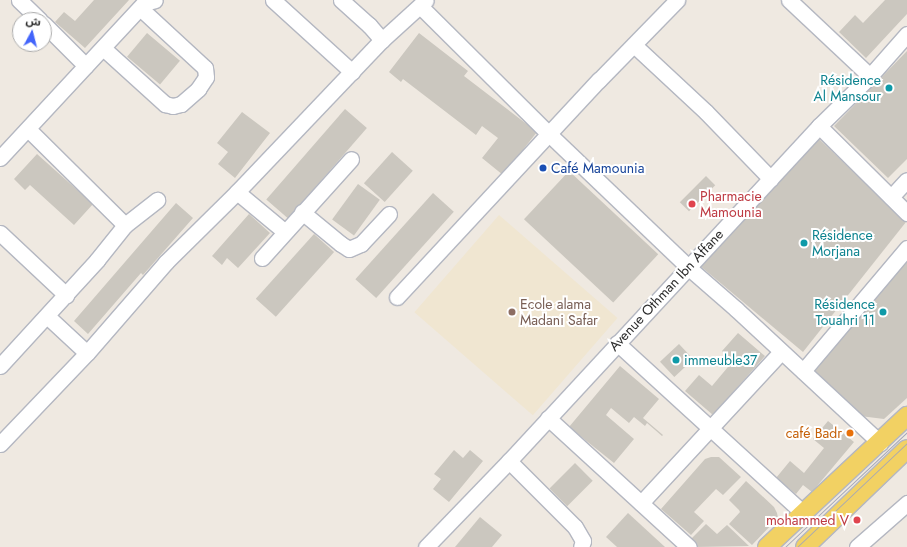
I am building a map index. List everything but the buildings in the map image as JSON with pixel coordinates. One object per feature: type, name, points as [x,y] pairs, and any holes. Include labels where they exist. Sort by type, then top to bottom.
[{"type":"main road","points":[[767,547],[880,443],[907,416]]},
{"type":"main road","points":[[805,547],[907,449]]},
{"type":"street","points":[[19,0],[32,12]]},
{"type":"street","points":[[273,0],[352,72]]},
{"type":"street","points":[[341,0],[369,25],[382,40]]},
{"type":"street","points":[[397,297],[549,134],[677,0]]},
{"type":"street","points":[[789,0],[870,76]]},
{"type":"street","points":[[0,158],[28,129],[86,66],[103,48],[146,3],[205,68],[206,77],[198,89],[180,104],[173,106],[165,104],[103,48]]},
{"type":"street","points":[[0,444],[87,353],[166,262],[237,192],[382,40],[423,3],[549,134],[689,268],[736,309],[880,443]]},
{"type":"street","points":[[52,32],[86,66]]},
{"type":"street","name":"Avenue Othman Ibn Affane","points":[[426,547],[509,461],[819,126],[870,76],[907,34]]},
{"type":"street","points":[[634,45],[706,112],[771,179]]},
{"type":"street","points":[[819,126],[907,213]]},
{"type":"street","points":[[28,129],[125,225]]},
{"type":"street","points":[[262,258],[284,231],[351,159]]},
{"type":"street","points":[[892,197],[907,180]]},
{"type":"street","points":[[237,192],[284,231]]},
{"type":"street","points":[[0,366],[66,295],[125,225],[157,200]]},
{"type":"street","points":[[302,212],[341,244],[349,248],[361,244],[389,214]]},
{"type":"street","points":[[0,233],[66,295]]},
{"type":"street","points":[[803,372],[907,248]]},
{"type":"street","points":[[47,316],[87,353]]},
{"type":"street","points":[[617,343],[711,427],[804,514]]},
{"type":"street","points":[[641,503],[781,352]]},
{"type":"street","points":[[548,418],[689,547]]},
{"type":"street","points":[[509,461],[575,527],[583,541],[581,547]]},
{"type":"street","points":[[857,547],[907,503]]},
{"type":"shaded area","name":"Ecole alama Madani Safar","points":[[499,215],[617,318],[533,415],[414,312]]},
{"type":"tram line","points":[[785,547],[907,432]]},
{"type":"tram line","points":[[797,547],[907,443]]},
{"type":"place","name":"Résidence Al Mansour","points":[[889,88]]},
{"type":"place","name":"Café Mamounia","points":[[543,168]]},
{"type":"place","name":"Pharmacie Mamounia","points":[[692,204]]},
{"type":"place","name":"Résidence Morjana","points":[[804,243]]},
{"type":"place","name":"Ecole alama Madani Safar","points":[[512,312]]},
{"type":"place","name":"Résidence Touahri 11","points":[[883,312]]},
{"type":"place","name":"immeuble37","points":[[676,360]]},
{"type":"place","name":"café Badr","points":[[850,433]]},
{"type":"place","name":"mohammed V","points":[[857,520]]}]
